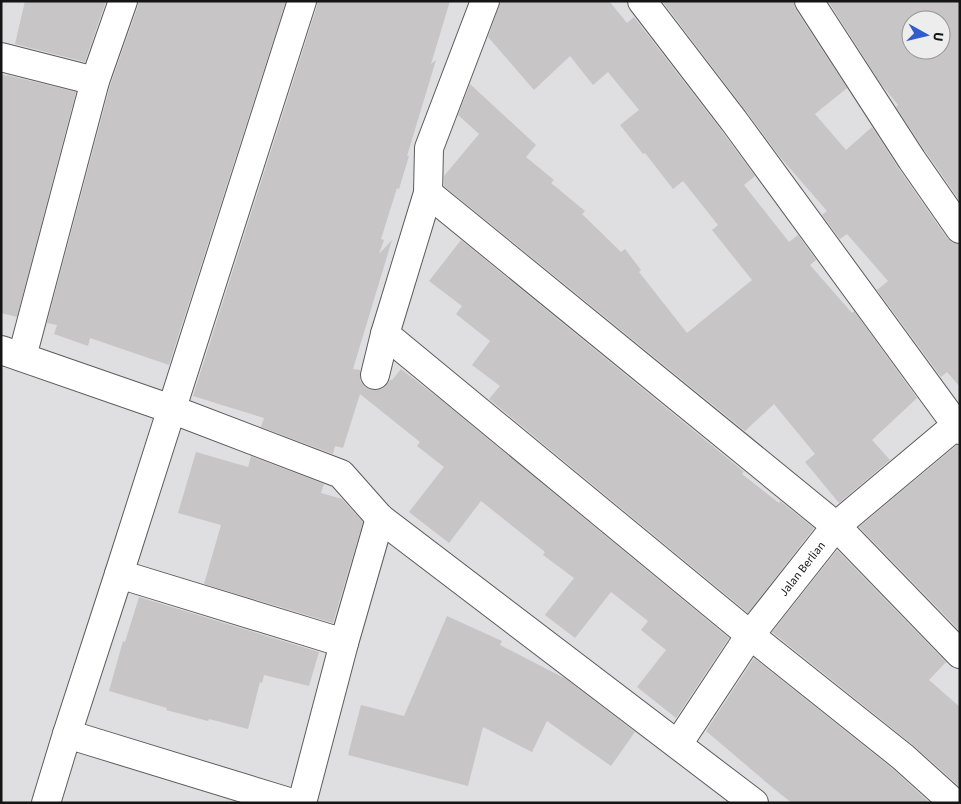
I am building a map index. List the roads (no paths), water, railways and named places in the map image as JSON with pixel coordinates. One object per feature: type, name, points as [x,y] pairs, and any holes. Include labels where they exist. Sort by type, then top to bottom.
[{"type":"street","points":[[123,1],[95,81],[12,353],[171,409],[341,474],[380,518],[754,803]]},
{"type":"street","points":[[46,803],[302,1]]},
{"type":"street","points":[[375,375],[385,334],[428,193],[429,148],[484,1]]},
{"type":"street","points":[[642,1],[734,121],[958,426]]},
{"type":"street","points":[[809,1],[912,160],[960,229]]},
{"type":"street","points":[[1,57],[95,81]]},
{"type":"street","points":[[428,193],[836,526],[960,654]]},
{"type":"street","points":[[385,334],[750,634],[903,757],[954,803]]},
{"type":"street","name":"Jalan Berlian","points":[[678,744],[750,634],[836,526],[958,426]]},
{"type":"street","points":[[302,803],[344,643],[380,518]]},
{"type":"street","points":[[119,574],[344,643]]},
{"type":"street","points":[[67,734],[292,803]]}]
